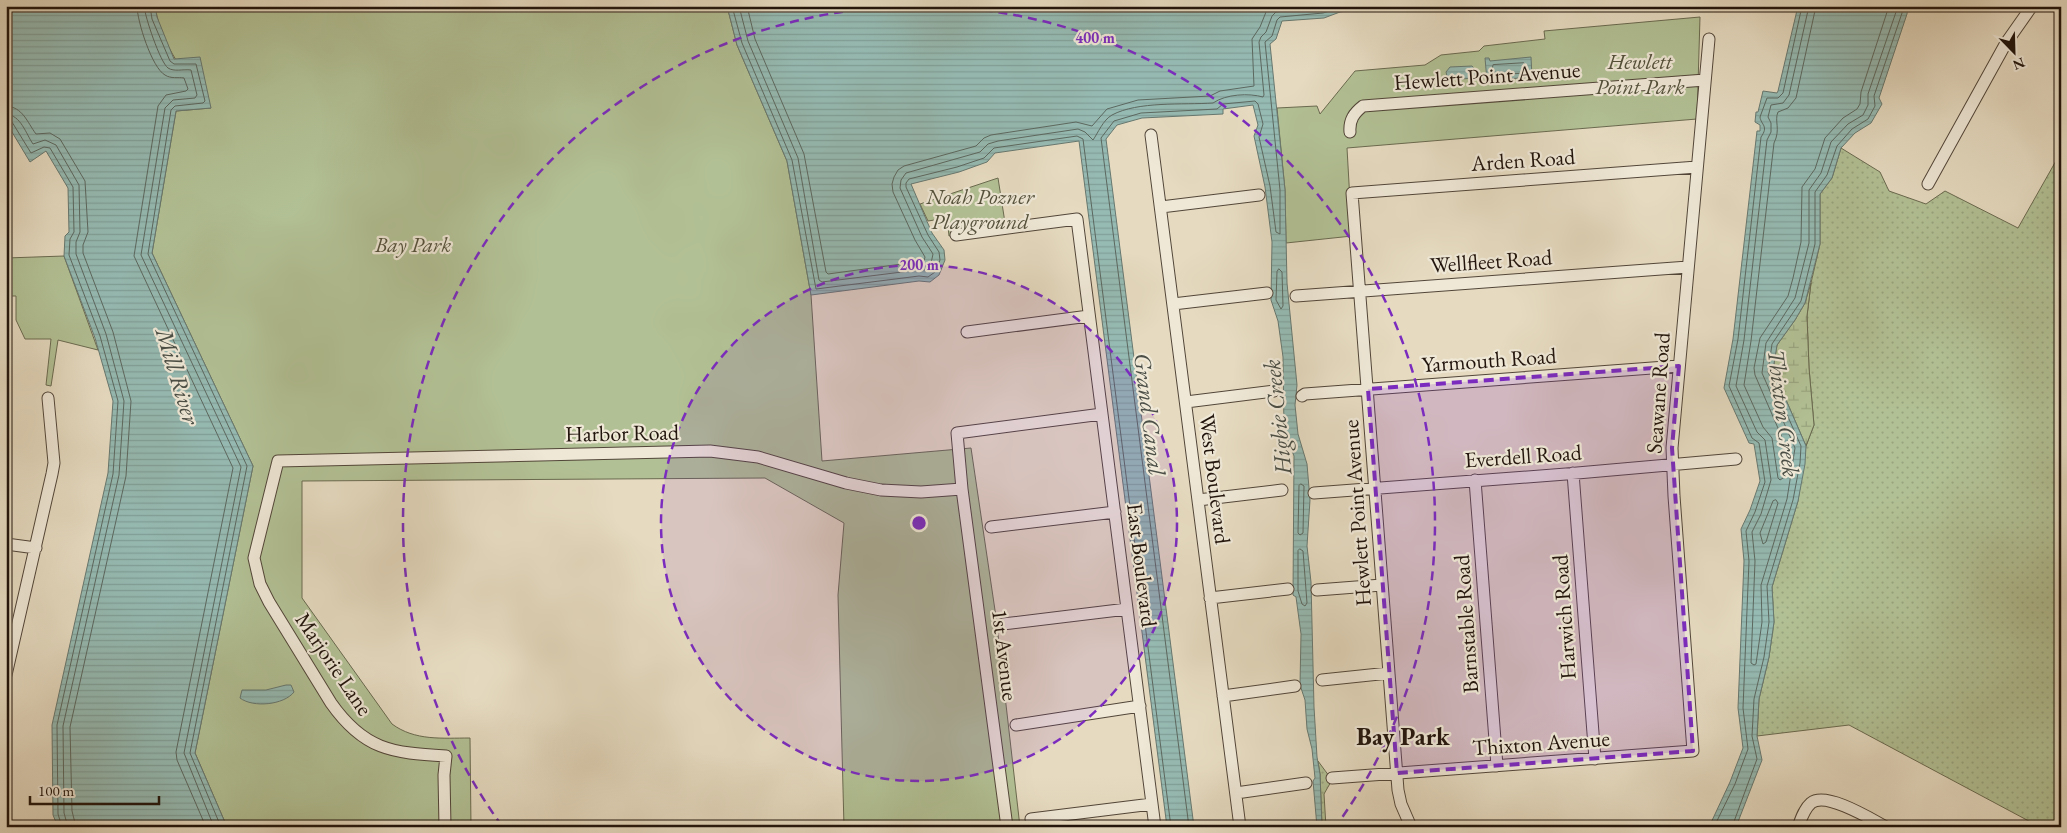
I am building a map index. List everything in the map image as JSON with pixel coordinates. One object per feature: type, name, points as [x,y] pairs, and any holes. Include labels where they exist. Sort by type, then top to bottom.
[{"type":"street","points":[[1928,184],[2006,43],[2032,6]]},
{"type":"street","name":"Seawane Road","points":[[1693,751],[1672,448],[1709,39]]},
{"type":"street","name":"Hewlett Point Avenue","points":[[1350,132],[1349,124],[1355,113],[1363,106],[1704,80]]},
{"type":"street","name":"West Boulevard","points":[[1151,136],[1240,827]]},
{"type":"street","name":"Arden Road","points":[[1352,193],[1697,167]]},
{"type":"street","name":"Hewlett Point Avenue","points":[[1352,193],[1398,773],[1401,804],[1411,827]]},
{"type":"street","points":[[1160,207],[1259,195]]},
{"type":"street","name":"East Boulevard","points":[[956,236],[1077,219],[1155,827]]},
{"type":"street","name":"Wellfleet Road","points":[[1296,296],[1688,267]]},
{"type":"street","points":[[1173,304],[1267,293]]},
{"type":"street","points":[[967,332],[1089,316]]},
{"type":"street","name":"Yarmouth Road","points":[[1302,396],[1305,394],[1679,366]]},
{"type":"street","points":[[1186,402],[1274,391]]},
{"type":"street","points":[[6,675],[54,462],[48,398]]},
{"type":"street","name":"1st Avenue","points":[[1007,827],[962,489],[957,433],[1102,414]]},
{"type":"street","name":"Harbor Road","points":[[278,461],[710,451],[758,457],[846,483],[881,490],[921,492],[962,489]]},
{"type":"street","name":"Everdell Road","points":[[1314,492],[1736,459]]},
{"type":"street","name":"Marjorie Lane","points":[[278,461],[254,558],[260,584],[331,703],[340,716],[356,732],[373,744],[387,749],[408,754],[446,756],[444,775],[446,827]]},
{"type":"street","name":"Harwich Road","points":[[1574,473],[1595,759]]},
{"type":"street","name":"Barnstable Road","points":[[1475,480],[1497,766]]},
{"type":"street","points":[[1198,500],[1282,490]]},
{"type":"street","points":[[990,527],[1115,512]]},
{"type":"street","points":[[6,544],[36,548]]},
{"type":"street","points":[[1317,590],[1382,585]]},
{"type":"street","points":[[1210,598],[1288,588]]},
{"type":"street","points":[[1003,624],[1127,609]]},
{"type":"street","points":[[1322,680],[1389,674]]},
{"type":"street","points":[[1223,696],[1295,686]]},
{"type":"street","points":[[1016,725],[1140,706]]},
{"type":"street","name":"Thixton Avenue","points":[[1332,778],[1693,751]]},
{"type":"street","points":[[1236,793],[1306,783]]},
{"type":"street","points":[[1798,827],[1804,812],[1812,801],[1819,799],[1834,802],[1886,827]]},
{"type":"street","points":[[1031,819],[1152,804]]},
{"type":"highlighted area","points":[[1679,366],[1672,448],[1693,751],[1397,773],[1368,389]]},
{"type":"green space","name":"Bay Park","points":[[155,6],[727,6],[737,45],[787,161],[811,295],[822,461],[971,448],[996,617],[1020,827],[844,827],[838,595],[844,523],[765,478],[302,481],[302,598],[392,724],[419,736],[470,738],[471,827],[227,827],[195,753],[253,466],[152,253],[176,111],[211,108],[184,73],[169,48],[158,21]]},
{"type":"green space","name":"Hewlett Point Park","points":[[1700,17],[1697,119],[1347,148],[1352,236],[1286,243],[1285,190],[1277,108],[1317,106],[1320,114],[1355,71],[1425,65],[1441,55],[1479,51],[1484,46],[1545,39],[1544,31]]},
{"type":"green space","points":[[1841,148],[1880,172],[1889,191],[1926,204],[1945,191],[2018,228],[2061,152],[2061,827],[2040,827],[1849,725],[1757,736],[1759,699],[1769,657],[1774,622],[1772,587],[1798,501],[1806,446],[1814,425],[1807,316],[1811,283],[1820,244],[1820,194],[1832,178]]},
{"type":"green space","name":"Noah Pozner Playground","points":[[998,178],[1006,229],[949,236],[947,218],[928,221],[920,204]]},
{"type":"green space","points":[[64,256],[98,350],[58,340],[51,386],[46,385],[51,339],[25,339],[16,320],[16,296],[6,296],[6,258]]},
{"type":"green space","points":[[1811,283],[1807,316],[1814,425],[1806,446],[1773,370],[1777,345],[1805,303]]},
{"type":"green space","points":[[1318,761],[1332,780],[1324,794],[1326,827],[1322,827]]},
{"type":"water","name":"Mill River","points":[[6,6],[155,6],[157,17],[174,59],[200,57],[211,108],[176,111],[152,253],[253,466],[195,753],[227,827],[58,827],[53,815],[52,725],[108,473],[113,401],[95,338],[64,256],[65,236],[69,232],[68,188],[46,151],[30,162],[6,122]]},
{"type":"water","points":[[727,6],[1380,6],[1340,12],[1324,18],[1282,21],[1276,39],[1270,44],[1285,190],[1287,283],[1297,385],[1295,405],[1298,434],[1307,464],[1310,500],[1307,546],[1311,582],[1314,707],[1320,774],[1322,827],[1317,827],[1312,749],[1307,729],[1305,700],[1300,685],[1301,634],[1296,597],[1293,595],[1294,456],[1284,430],[1283,357],[1278,321],[1271,300],[1272,242],[1265,187],[1254,136],[1258,125],[1253,105],[1223,109],[1223,114],[1142,118],[1117,125],[1106,139],[1194,827],[1167,827],[1079,141],[995,153],[987,162],[959,172],[911,184],[932,233],[944,250],[945,260],[939,275],[930,282],[919,281],[811,295],[787,161],[737,45]]},
{"type":"water","name":"Thixton Creek","points":[[1798,6],[1908,6],[1879,98],[1882,104],[1871,123],[1855,133],[1841,148],[1832,178],[1820,194],[1820,244],[1805,303],[1777,345],[1773,370],[1806,446],[1805,464],[1798,501],[1772,587],[1774,622],[1769,657],[1759,699],[1757,736],[1762,760],[1736,827],[1709,827],[1743,748],[1738,708],[1744,561],[1741,529],[1760,481],[1754,444],[1749,443],[1724,388],[1733,339],[1757,131],[1760,131],[1760,125],[1755,122],[1756,112],[1758,112],[1763,91],[1777,93],[1778,91]]},
{"type":"water","points":[[1531,57],[1532,77],[1487,81],[1485,58],[1489,58],[1490,61]]},
{"type":"water","points":[[1472,66],[1477,73],[1473,78],[1451,80],[1447,76],[1446,72],[1450,67]]},
{"type":"water","points":[[291,685],[294,692],[283,700],[276,702],[260,704],[240,698],[242,690],[266,690]]},
{"type":"district","name":"Bay Park","points":[[1403,736]]},
{"type":"water label","name":"Grand Canal","points":[[1150,414]]},
{"type":"water label","name":"Higbie Creek","points":[[1277,417]]}]
